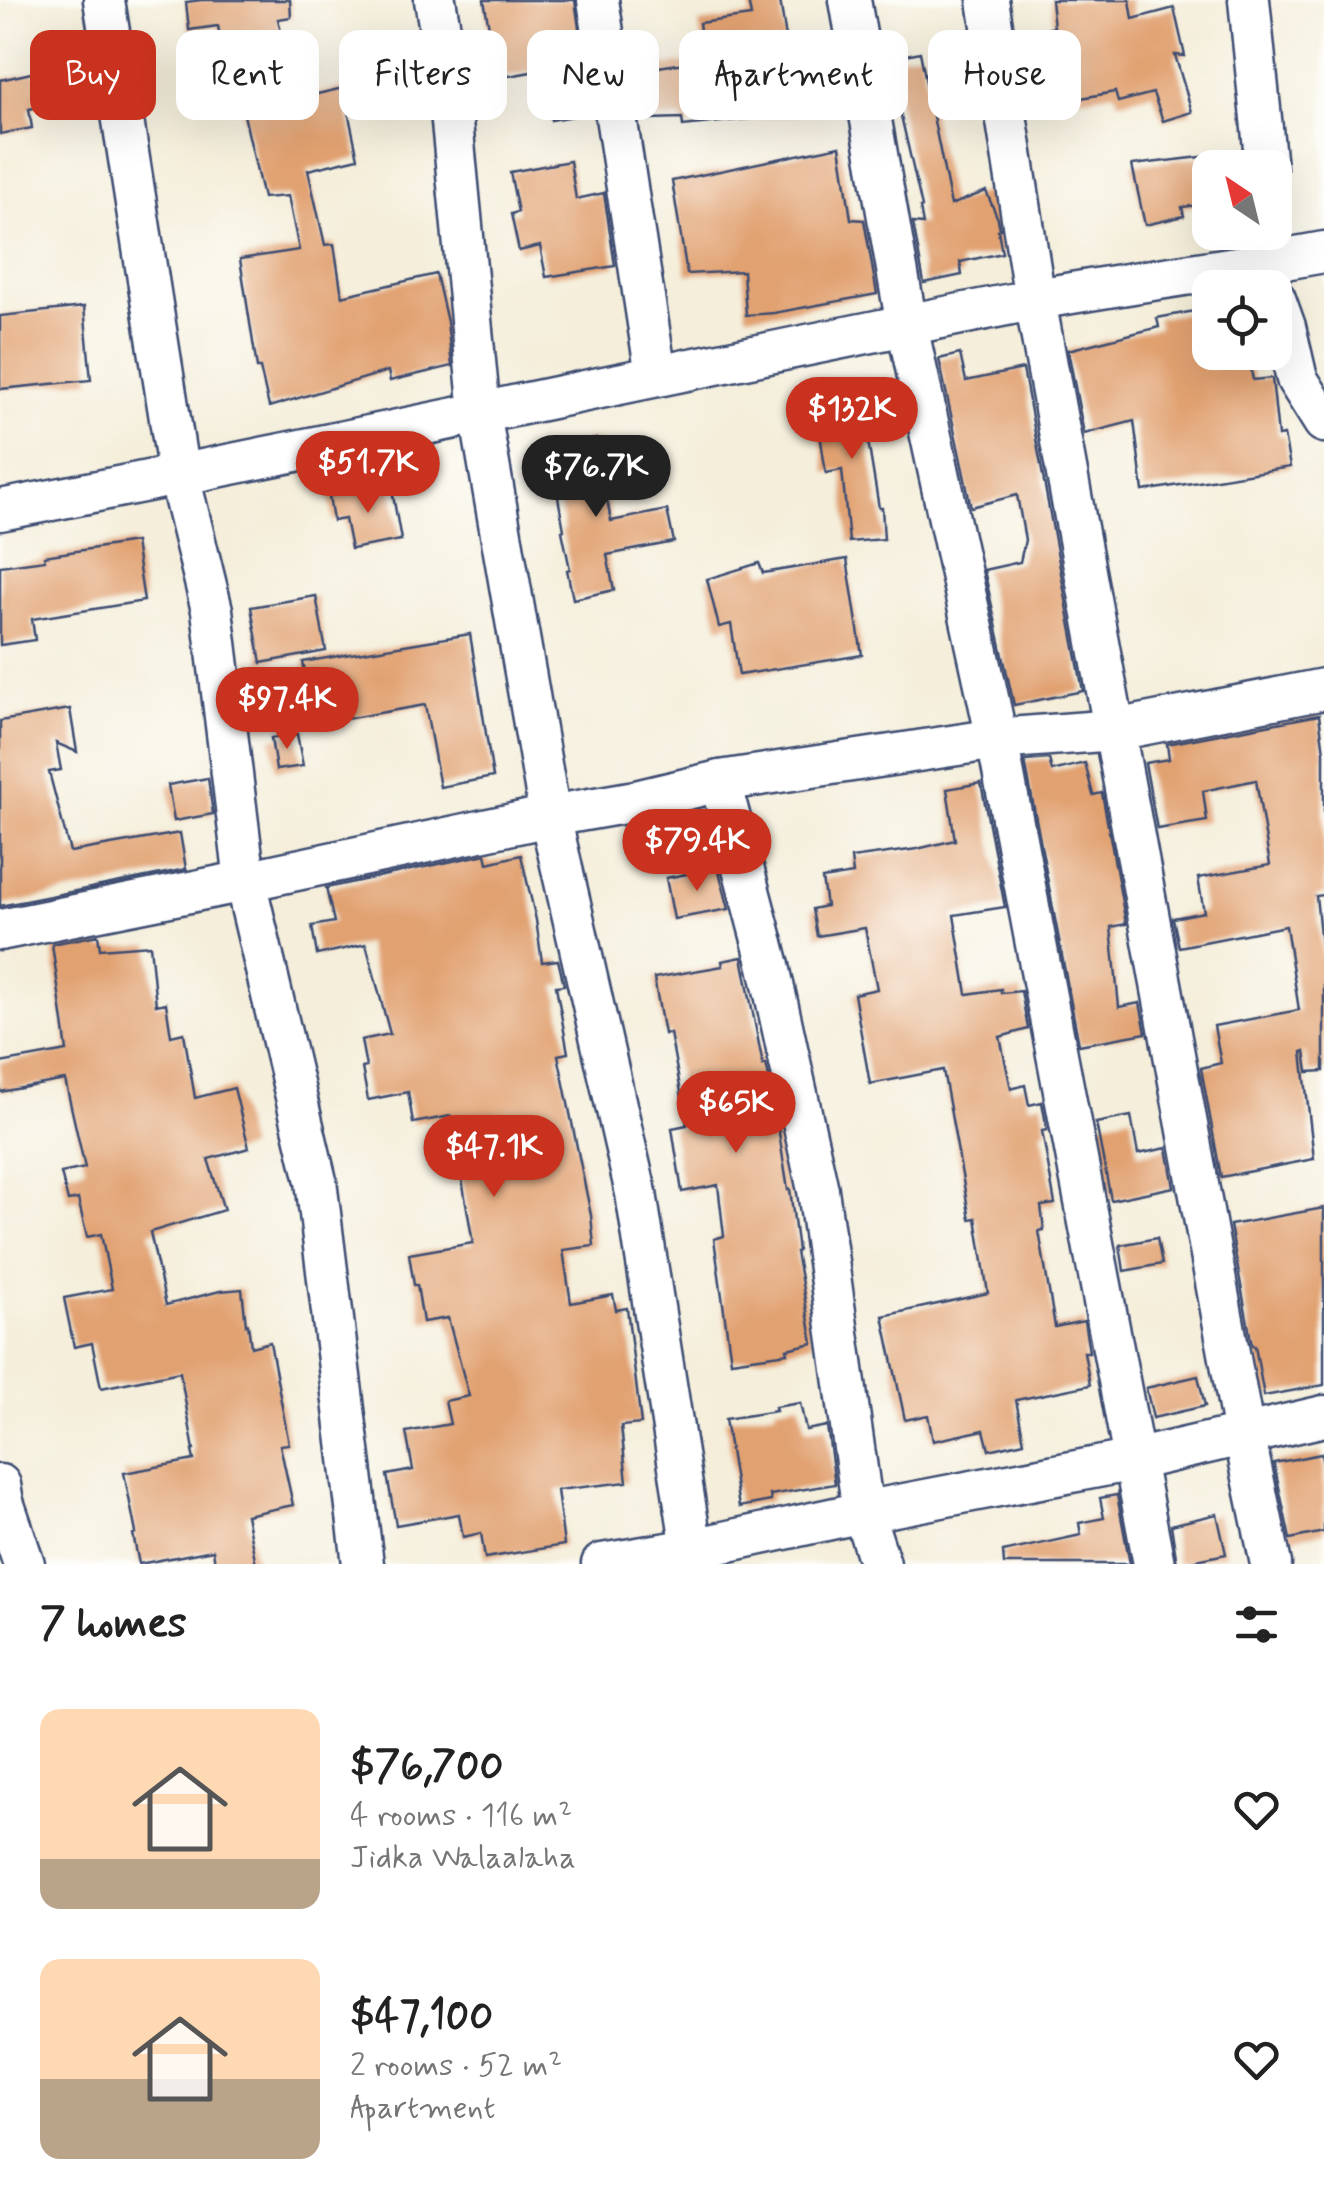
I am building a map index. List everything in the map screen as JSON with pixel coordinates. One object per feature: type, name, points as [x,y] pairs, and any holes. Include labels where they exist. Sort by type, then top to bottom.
[{"type":"street","points":[[104,0],[178,476],[212,610],[245,881],[316,1181],[363,1564]]},
{"type":"street","points":[[434,0],[447,70],[480,413],[550,816],[636,1193],[694,1556]]},
{"type":"street","points":[[598,0],[656,375]]},
{"type":"street","points":[[850,0],[907,326],[997,739],[1154,1564]]},
{"type":"street","points":[[988,0],[1035,300],[1271,1564]]},
{"type":"street","points":[[1249,0],[1264,150]]},
{"type":"street","points":[[1269,270],[1324,252]]},
{"type":"street","points":[[0,510],[1035,300],[1192,280]]},
{"type":"street","points":[[1292,357],[1297,379],[1324,422]]},
{"type":"street","points":[[0,930],[720,781],[997,739],[1114,730],[1324,689]]},
{"type":"street","points":[[720,781],[769,966],[818,1190],[863,1512],[880,1564]]},
{"type":"street","points":[[602,1564],[694,1556],[863,1512],[1134,1460],[1324,1416]]},
{"type":"street","points":[[0,1485],[24,1564]]},
{"type":"building","points":[[290,0],[291,17],[278,19],[280,30],[219,30],[218,26],[189,30],[186,2]]},
{"type":"building","points":[[484,0],[575,0],[579,30],[527,30],[527,73],[507,76],[507,30],[489,30]]},
{"type":"building","points":[[748,0],[780,0],[785,30],[700,30],[699,23],[751,16]]},
{"type":"building","points":[[1051,0],[1130,0],[1133,19],[1174,8],[1185,56],[1175,55],[1192,112],[1163,121],[1153,93],[1118,102],[1115,92],[1081,98],[1081,30],[1043,30],[1054,27]]},
{"type":"building","points":[[920,52],[928,91],[928,120],[934,120],[951,205],[986,191],[998,219],[1002,253],[960,262],[962,275],[924,283],[913,223],[923,224],[922,207],[902,120],[908,120],[908,55]]},
{"type":"building","points":[[679,64],[679,118],[659,119],[659,67]]},
{"type":"building","points":[[30,73],[32,128],[0,134],[0,80]]},
{"type":"building","points":[[339,89],[339,120],[350,120],[358,158],[308,170],[325,245],[334,244],[342,296],[436,274],[452,366],[390,381],[388,371],[269,407],[257,368],[240,259],[299,250],[288,196],[263,198],[245,120],[319,120],[319,94]]},
{"type":"building","points":[[682,120],[739,120],[683,126]]},
{"type":"building","points":[[840,146],[851,219],[864,220],[877,294],[746,315],[743,271],[687,274],[672,181]]},
{"type":"building","points":[[1192,158],[1192,206],[1182,207],[1184,216],[1145,225],[1132,165]]},
{"type":"building","points":[[570,161],[576,199],[604,193],[615,266],[546,277],[540,246],[519,251],[511,214],[518,212],[510,172]]},
{"type":"building","points":[[84,307],[91,380],[0,389],[0,316]]},
{"type":"building","points":[[1192,311],[1192,370],[1251,370],[1253,380],[1272,378],[1278,436],[1284,435],[1290,467],[1143,491],[1134,421],[1084,434],[1068,350],[1159,327],[1157,318]]},
{"type":"building","points":[[960,354],[966,381],[1023,369],[1083,691],[1014,705],[984,570],[1020,562],[1025,540],[1017,495],[971,507],[939,359]]},
{"type":"building","points":[[858,380],[882,508],[884,539],[849,542],[842,470],[826,473],[817,415],[837,411],[831,386]]},
{"type":"building","points":[[596,439],[611,521],[667,510],[674,542],[607,555],[614,590],[573,599],[549,448]]},
{"type":"building","points":[[391,484],[401,540],[351,549],[345,519],[333,521],[329,496]]},
{"type":"building","points":[[135,542],[144,601],[32,619],[35,640],[0,645],[0,566]]},
{"type":"building","points":[[847,559],[862,655],[739,675],[731,624],[719,627],[707,579],[759,563],[763,573]]},
{"type":"building","points":[[316,596],[326,651],[261,663],[251,607]]},
{"type":"building","points":[[470,634],[493,777],[440,787],[425,705],[317,724],[315,690],[308,689],[303,662]]},
{"type":"building","points":[[70,709],[77,752],[56,743],[61,770],[49,772],[70,852],[180,833],[186,869],[0,906],[0,721]]},
{"type":"building","points":[[1319,715],[1324,752],[1324,895],[1316,896],[1324,972],[1324,1071],[1308,1072],[1305,1051],[1302,1052],[1314,1159],[1221,1177],[1201,1068],[1221,1063],[1214,1026],[1299,1010],[1286,926],[1179,947],[1173,918],[1204,912],[1198,878],[1270,865],[1256,780],[1203,791],[1207,821],[1157,829],[1145,763],[1169,759],[1167,744]]},
{"type":"building","points":[[297,734],[303,766],[276,770],[271,738]]},
{"type":"building","points":[[1049,759],[1052,771],[1085,763],[1093,795],[1102,793],[1126,924],[1111,927],[1119,1007],[1140,1003],[1146,1033],[1079,1045],[1025,761]]},
{"type":"building","points":[[208,778],[213,814],[174,821],[168,785]]},
{"type":"building","points":[[981,783],[1005,907],[954,915],[967,994],[1001,989],[1001,993],[1021,991],[1028,1029],[1000,1037],[1011,1089],[1025,1085],[1029,1105],[1042,1102],[1047,1130],[1042,1131],[1055,1204],[1041,1206],[1044,1230],[1039,1231],[1055,1327],[1084,1321],[1090,1385],[1016,1400],[1024,1442],[989,1450],[984,1430],[933,1441],[928,1415],[905,1420],[883,1316],[988,1293],[976,1218],[970,1219],[943,1070],[870,1084],[854,994],[877,989],[865,928],[817,936],[812,909],[826,906],[822,879],[853,874],[851,858],[955,840],[947,789]]},
{"type":"building","points":[[664,822],[673,856],[635,866],[626,832]]},
{"type":"building","points":[[486,854],[488,863],[521,855],[542,962],[558,960],[564,985],[556,986],[568,1053],[558,1055],[594,1246],[563,1250],[571,1303],[613,1295],[616,1310],[627,1308],[641,1424],[621,1426],[627,1482],[557,1490],[564,1545],[485,1558],[481,1533],[463,1537],[459,1514],[396,1525],[387,1475],[413,1470],[406,1432],[450,1424],[445,1401],[469,1396],[448,1318],[423,1322],[409,1254],[473,1243],[451,1116],[413,1123],[408,1092],[368,1100],[361,1040],[390,1034],[366,944],[317,955],[312,926],[334,922],[326,888]]},
{"type":"building","points":[[718,868],[729,909],[674,919],[666,878]]},
{"type":"building","points":[[98,935],[100,949],[150,945],[156,1005],[166,1003],[171,1036],[184,1033],[195,1098],[234,1088],[249,1148],[208,1159],[224,1210],[150,1232],[166,1305],[242,1289],[251,1347],[270,1342],[289,1444],[280,1445],[293,1505],[246,1515],[256,1564],[215,1564],[213,1550],[139,1564],[124,1473],[194,1460],[180,1372],[101,1388],[92,1343],[74,1347],[64,1298],[112,1289],[101,1234],[87,1237],[78,1199],[68,1201],[61,1173],[85,1168],[65,1080],[0,1092],[0,1063],[67,1051],[52,944]]},
{"type":"building","points":[[742,957],[763,1065],[766,1064],[773,1095],[813,1343],[787,1349],[788,1353],[731,1361],[714,1239],[724,1236],[718,1185],[682,1192],[672,1128],[687,1125],[670,1033],[664,1034],[654,978],[723,966],[722,961]]},
{"type":"building","points":[[1131,1116],[1138,1154],[1167,1148],[1174,1187],[1111,1200],[1096,1123]]},
{"type":"building","points":[[1324,1208],[1324,1385],[1264,1396],[1230,1225]]},
{"type":"building","points":[[1157,1238],[1162,1264],[1124,1271],[1120,1245]]},
{"type":"building","points":[[1198,1376],[1205,1406],[1153,1418],[1146,1388]]},
{"type":"building","points":[[800,1403],[806,1430],[827,1426],[835,1484],[770,1495],[771,1501],[739,1507],[725,1419]]},
{"type":"building","points":[[1321,1454],[1324,1532],[1290,1539],[1274,1463]]},
{"type":"building","points":[[1117,1495],[1130,1564],[1004,1564],[1003,1552],[1081,1535],[1079,1523],[1104,1518],[1100,1498]]},
{"type":"building","points":[[1217,1514],[1226,1554],[1177,1564],[1171,1525]]}]
